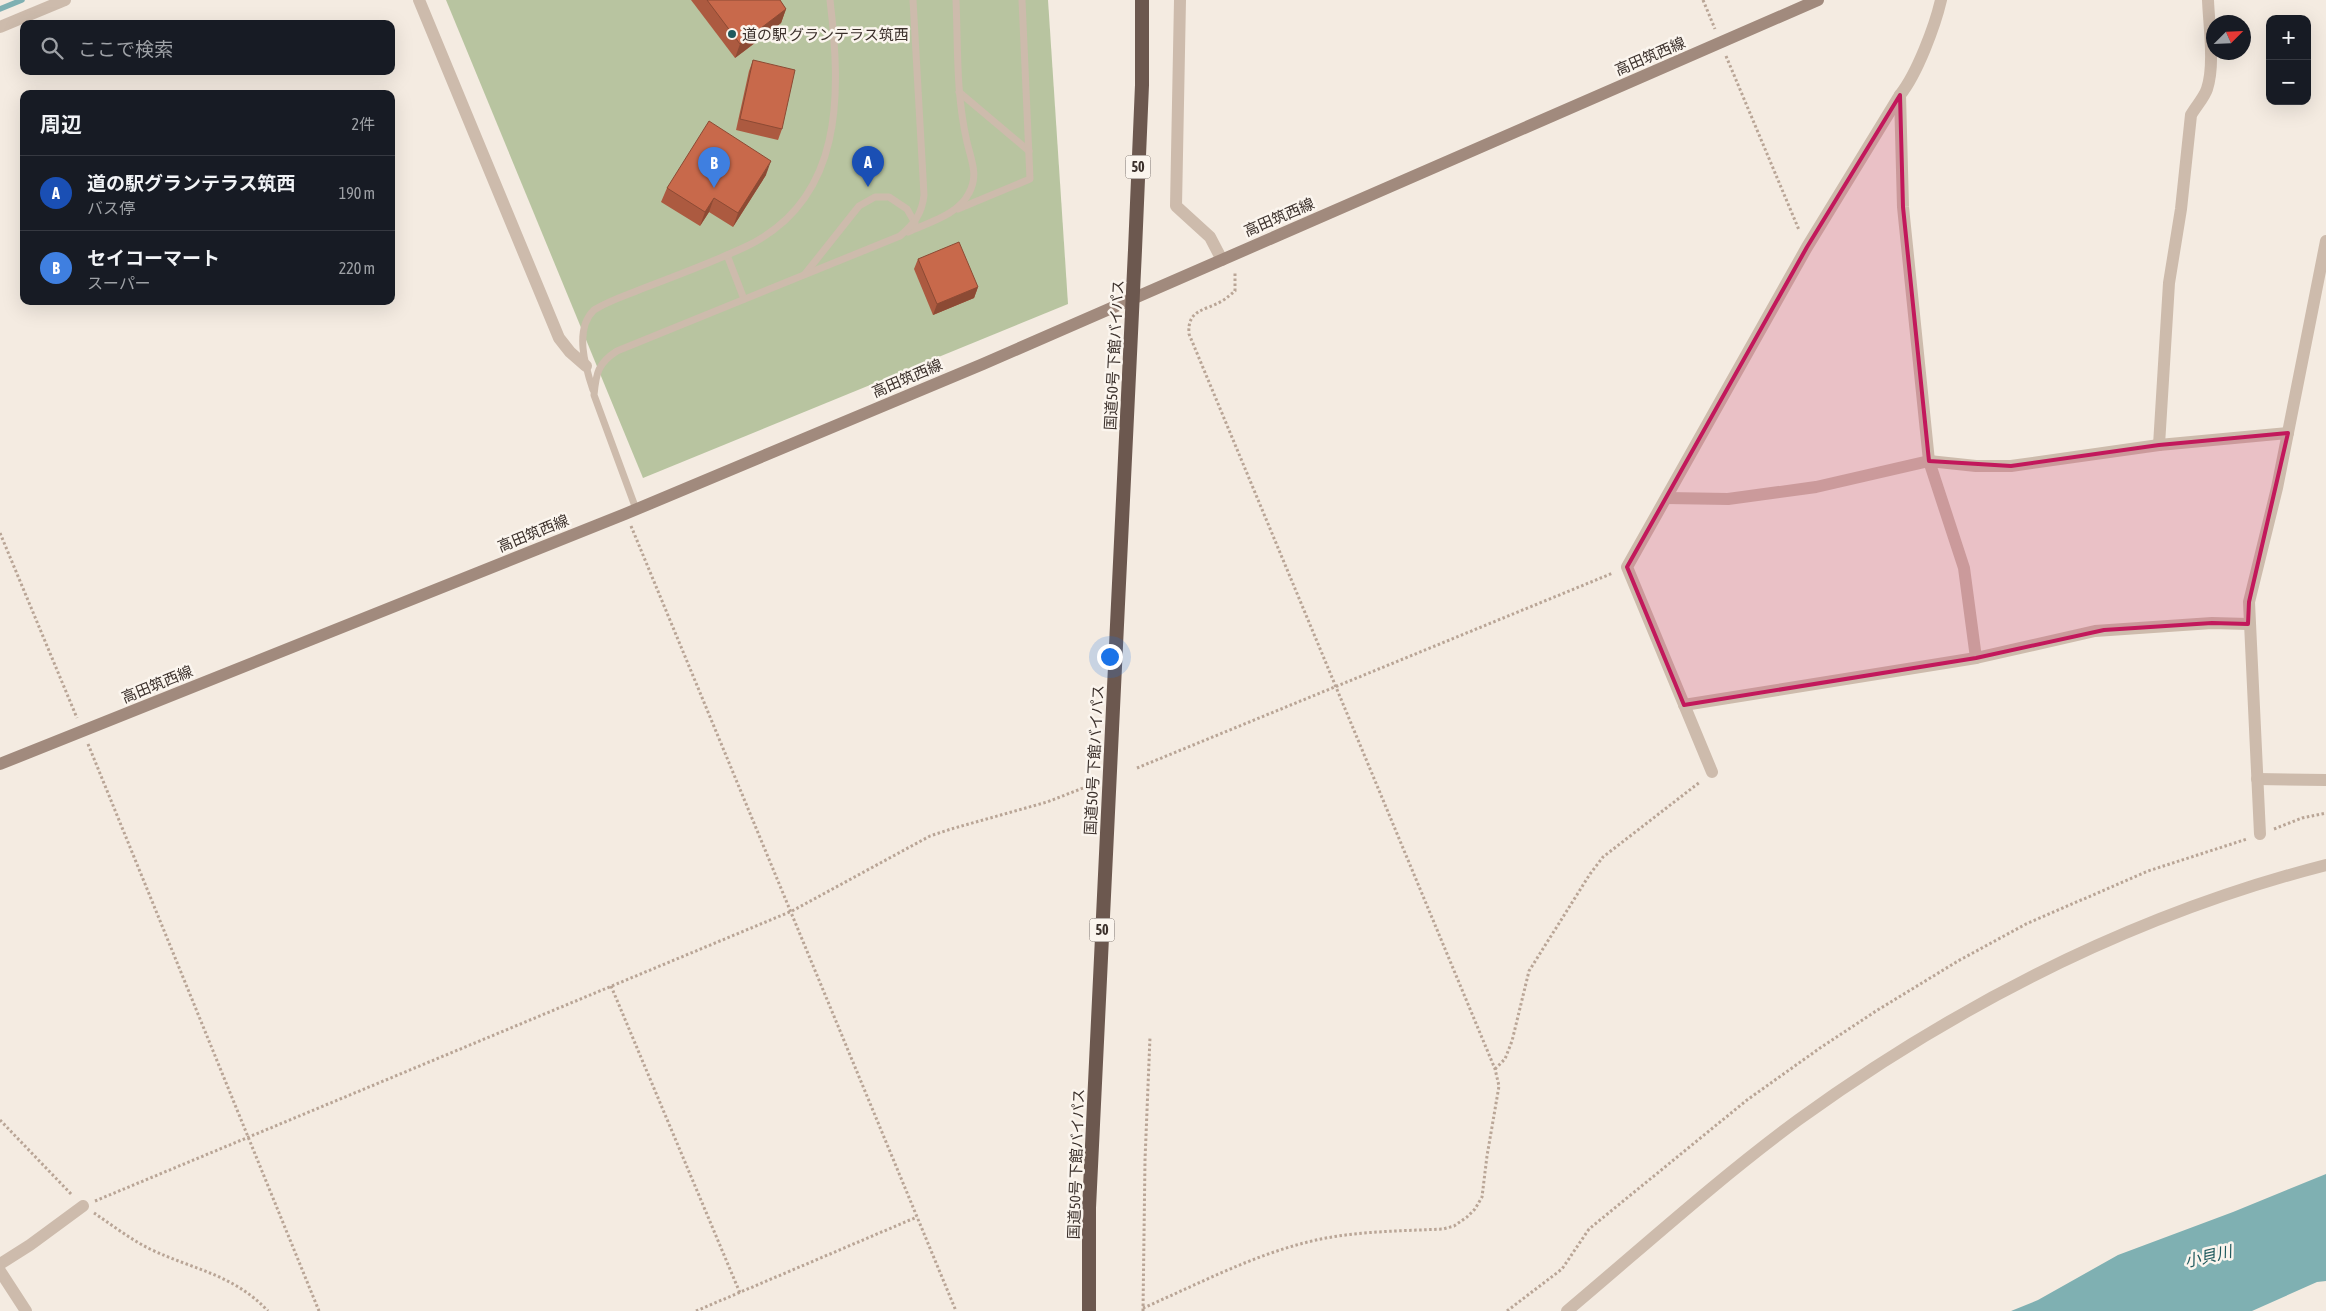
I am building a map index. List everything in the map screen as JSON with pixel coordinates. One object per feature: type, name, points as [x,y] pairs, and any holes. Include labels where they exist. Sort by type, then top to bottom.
[{"type":"highway","name":"国道50号 下館バイパス","points":[[1089,1311],[1090,1198],[1133,298],[1142,85],[1142,0]]},
{"type":"main road","name":"高田筑西線","points":[[0,764],[631,511],[983,364],[1818,0]]},
{"type":"street","points":[[0,27],[65,0]]},
{"type":"street","points":[[419,0],[559,338],[570,352],[586,366]]},
{"type":"street","points":[[1180,0],[1176,206],[1210,237],[1226,258]]},
{"type":"street","points":[[1712,772],[1628,567],[1807,248],[1900,95],[1909,84],[1937,16],[1941,0]]},
{"type":"street","points":[[2159,445],[2169,284],[2181,209],[2191,115],[2206,92],[2210,79],[2208,0]]},
{"type":"street","points":[[1900,95],[1903,207],[1929,461],[1964,568],[1976,658]]},
{"type":"street","points":[[2260,834],[2248,624],[2249,602],[2277,488],[2326,241]]},
{"type":"street","points":[[1667,498],[1728,499],[1767,494],[1816,487],[1929,461],[1976,466],[2010,466],[2159,445],[2288,433]]},
{"type":"street","points":[[1684,705],[1976,658],[2104,630],[2212,622],[2248,624]]},
{"type":"street","points":[[2257,779],[2326,780]]},
{"type":"street","points":[[1567,1311],[1711,1190],[1797,1122],[1900,1051],[1962,1014],[2081,952],[2187,908],[2275,878],[2326,865]]},
{"type":"street","points":[[0,1264],[30,1245],[83,1206]]},
{"type":"street","points":[[0,1271],[26,1311]]},
{"type":"lane","points":[[631,511],[586,366],[583,327],[587,317],[594,310],[727,255],[758,240],[787,219],[808,193],[822,167],[830,142],[834,115],[833,23],[830,0]]},
{"type":"lane","points":[[900,236],[915,223],[923,206],[924,194],[913,0]]},
{"type":"lane","points":[[949,213],[960,206],[968,195],[974,181],[974,166],[960,110],[956,0]]},
{"type":"lane","points":[[594,395],[596,376],[604,359],[618,351],[900,236],[1030,179],[1022,0]]},
{"type":"lane","points":[[959,92],[1029,151]]},
{"type":"lane","points":[[805,275],[859,206],[875,197],[889,197],[907,210],[915,223]]},
{"type":"lane","points":[[727,255],[744,299]]},
{"type":"path","points":[[1703,0],[1807,248]]},
{"type":"path","points":[[1150,1037],[1145,1160],[1143,1310],[1248,1261],[1321,1239],[1354,1234],[1443,1229],[1454,1226],[1475,1209],[1482,1197],[1486,1156],[1499,1086],[1495,1069],[1189,334],[1188,324],[1195,313],[1223,301],[1235,291],[1236,277],[1226,258]]},
{"type":"path","points":[[631,511],[956,1311]]},
{"type":"path","points":[[0,533],[319,1311]]},
{"type":"path","points":[[1137,768],[1628,567]]},
{"type":"path","points":[[1495,1069],[1505,1059],[1512,1041],[1529,971],[1590,874],[1603,857],[1712,772]]},
{"type":"path","points":[[83,1206],[792,911],[930,836],[951,828],[1047,802],[1090,785]]},
{"type":"path","points":[[1507,1311],[1562,1269],[1589,1229],[1746,1100],[1876,1011],[1958,961],[2026,924],[2148,871],[2302,818],[2326,813]]},
{"type":"path","points":[[611,986],[740,1293]]},
{"type":"path","points":[[0,1120],[83,1206],[149,1248],[234,1283],[253,1295],[268,1311]]},
{"type":"path","points":[[696,1311],[916,1216]]},
{"type":"highlighted area","points":[[1900,95],[1903,207],[1929,461],[2011,466],[2159,445],[2288,433],[2249,602],[2248,624],[2212,623],[2104,630],[1976,658],[1684,705],[1627,567],[1807,247]]},
{"type":"green space","points":[[446,0],[1048,0],[1068,304],[643,478]]},
{"type":"water","name":"小貝川","points":[[2326,1174],[2326,1281],[2317,1282],[2252,1311],[2011,1311],[2038,1300],[2118,1255],[2233,1212]]},
{"type":"building","points":[[707,0],[780,0],[786,9],[740,44]]},
{"type":"building","points":[[753,60],[795,70],[782,129],[740,119]]},
{"type":"building","points":[[709,121],[771,161],[738,213],[714,198],[705,212],[667,188]]},
{"type":"building","points":[[959,242],[978,287],[937,304],[918,259]]},
{"type":"waterway","points":[[0,9],[22,0]]},
{"type":"place","name":"道の駅 グランテラス筑西","points":[[732,34]]},
{"type":"place","name":"道の駅グランテラス筑西","points":[[868,187]]},
{"type":"place","name":"セイコーマート","points":[[714,188]]}]
